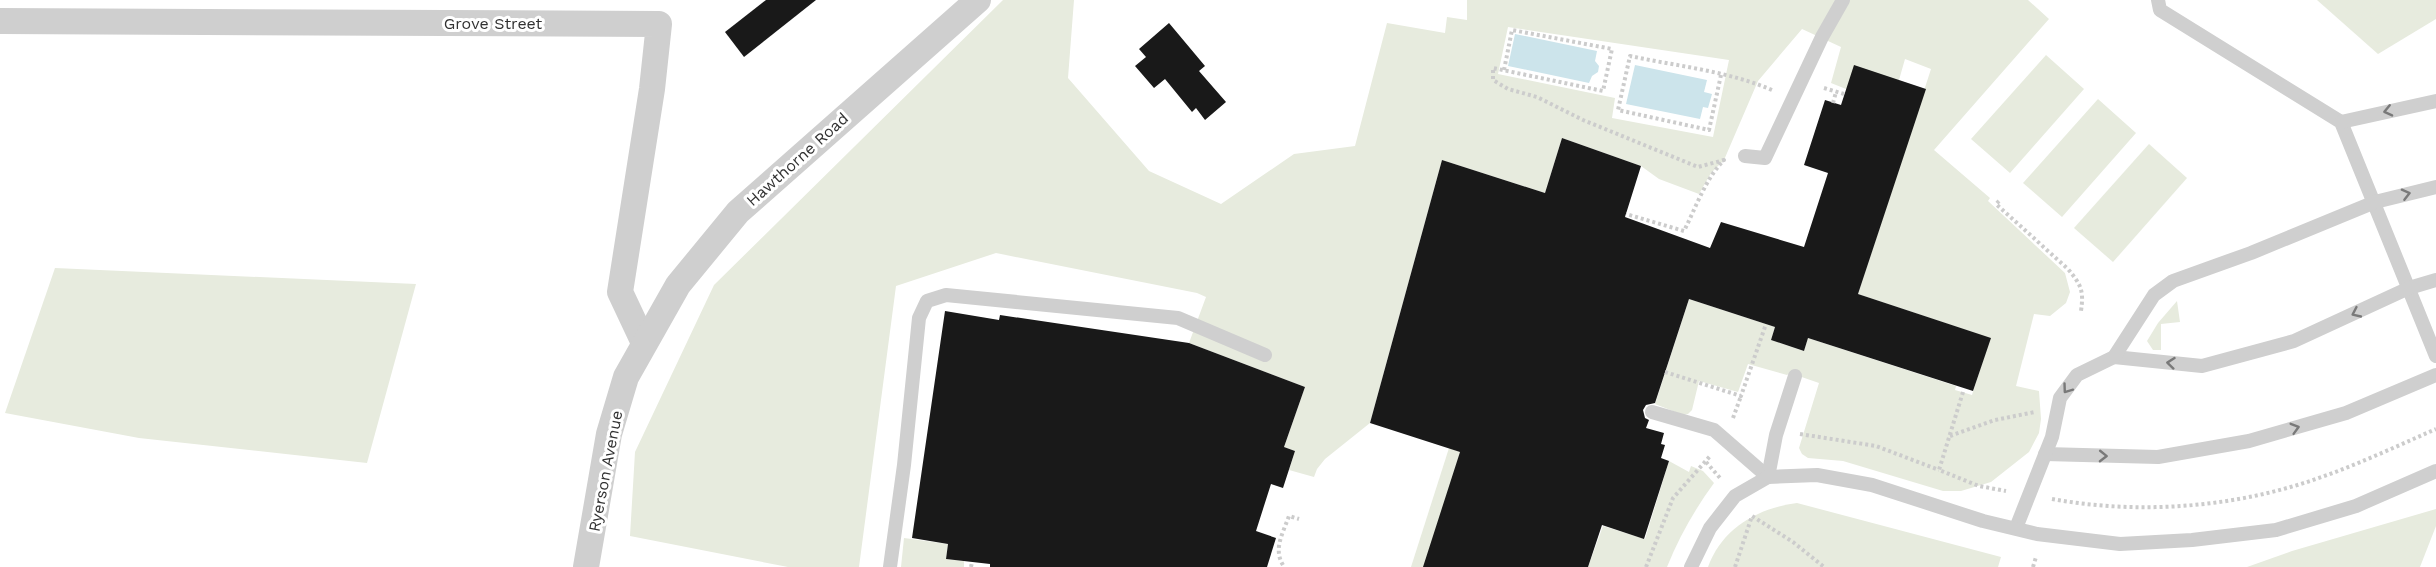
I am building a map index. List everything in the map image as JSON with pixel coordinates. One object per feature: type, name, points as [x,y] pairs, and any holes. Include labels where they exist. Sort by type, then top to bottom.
[{"type":"street","name":"Hawthorne Road","points":[[644,344],[678,285],[738,212],[978,0]]},
{"type":"street","name":"Grove Street","points":[[0,21],[659,24],[651,101],[620,292],[644,344]]},
{"type":"street","name":"Ryerson Avenue","points":[[590,566],[609,434],[626,377],[644,344]]},
{"type":"lane","points":[[1745,156],[1765,158],[1822,37],[1843,0]]},
{"type":"lane","points":[[2158,0],[2160,10],[2341,122],[2436,356]]},
{"type":"lane","points":[[2341,122],[2436,101]]},
{"type":"lane","points":[[2016,528],[2052,437],[2060,398],[2077,375],[2114,357],[2154,295],[2173,280],[2251,253],[2375,202],[2436,187]]},
{"type":"lane","points":[[2114,357],[2202,366],[2294,341],[2409,288],[2436,280]]},
{"type":"lane","points":[[890,567],[904,465],[919,318],[927,301],[946,295],[1179,318],[1264,355]]},
{"type":"lane","points":[[2045,454],[2158,457],[2249,441],[2346,413],[2436,375]]},
{"type":"lane","points":[[1768,477],[1776,435],[1795,376]]},
{"type":"lane","points":[[1652,412],[1714,430],[1768,477]]},
{"type":"lane","points":[[1691,567],[1710,528],[1735,496],[1768,477],[1816,475],[1872,485],[1983,521],[2037,534],[2120,544],[2192,540],[2276,530],[2356,506],[2436,471]]},
{"type":"path","points":[[1504,70],[1512,30],[1612,49],[1603,91],[1493,68],[1493,80],[1508,89],[1537,97],[1604,129],[1698,167],[1745,156]]},
{"type":"path","points":[[1721,75],[1709,130],[1618,110],[1630,56],[1721,75],[1757,83],[1772,90],[1767,101]]},
{"type":"path","points":[[1824,88],[1844,94]]},
{"type":"path","points":[[1833,103],[1836,92]]},
{"type":"path","points":[[1626,214],[1684,231],[1712,173],[1724,160]]},
{"type":"path","points":[[1999,201],[1996,204],[2075,278],[2083,292],[2080,311]]},
{"type":"path","points":[[1665,372],[1741,396],[1766,324]]},
{"type":"path","points":[[1939,470],[1963,392]]},
{"type":"path","points":[[1950,436],[2016,415],[2058,409]]},
{"type":"path","points":[[1800,434],[1876,446],[1979,486],[2084,505],[2139,508],[2222,503],[2288,488],[2361,461],[2436,429]]},
{"type":"path","points":[[1646,567],[1673,498],[1712,453]]},
{"type":"path","points":[[1706,462],[1720,478]]},
{"type":"path","points":[[1282,566],[1277,549],[1289,516],[1299,519]]},
{"type":"path","points":[[1735,567],[1752,516],[1793,542],[1824,567]]},
{"type":"path","points":[[2033,567],[2036,556]]},
{"type":"shaded area","points":[[1003,0],[1074,0],[1068,78],[1149,171],[1221,204],[1294,154],[1355,146],[1387,23],[1445,33],[1447,17],[1467,20],[1467,0],[2028,0],[2049,19],[1934,150],[1990,198],[1988,201],[2065,273],[2070,292],[2066,303],[2050,316],[2034,314],[2016,386],[2039,391],[2041,419],[2039,433],[2029,452],[1991,482],[1961,491],[1943,491],[1843,461],[1808,458],[1802,454],[1799,448],[1819,383],[1790,373],[1787,375],[1748,364],[1738,392],[1699,381],[1692,410],[1688,414],[1683,415],[1655,404],[1689,299],[1775,327],[1771,340],[1804,351],[1808,338],[1956,386],[1955,390],[1972,395],[1990,338],[1858,294],[1931,69],[1905,59],[1899,80],[1846,89],[1831,83],[1841,47],[1802,29],[1758,81],[1724,160],[1711,173],[1699,194],[1659,179],[1641,166],[1562,138],[1545,193],[1442,160],[1370,423],[1325,459],[1314,477],[1289,470],[1295,451],[1284,447],[1305,387],[1189,343],[1206,297],[1197,293],[996,253],[896,286],[859,567],[788,567],[630,536],[635,452],[714,285]],"holes":[[[1508,27],[1729,60],[1713,137],[1612,118],[1615,98],[1498,74]]]},
{"type":"shaded area","points":[[2317,0],[2436,0],[2436,19],[2378,54]]},
{"type":"shaded area","points":[[2046,55],[2084,89],[2010,173],[1971,139]]},
{"type":"shaded area","points":[[2098,99],[2136,133],[2062,217],[2023,183]]},
{"type":"shaded area","points":[[2149,144],[2187,178],[2113,262],[2074,228]]},
{"type":"shaded area","points":[[55,268],[416,284],[367,463],[139,438],[5,413]]},
{"type":"shaded area","points":[[2177,301],[2180,322],[2161,324],[2161,350],[2153,350],[2147,341],[2158,323]]},
{"type":"shaded area","points":[[1449,448],[1460,452],[1433,567],[1411,567]]},
{"type":"shaded area","points":[[1669,461],[1689,472],[1691,466],[1703,471],[1714,483],[1688,524],[1667,567],[1588,567],[1603,526],[1645,539]]},
{"type":"shaded area","points":[[1797,503],[2001,557],[1998,567],[1708,567],[1722,541],[1743,522],[1769,510]]},
{"type":"shaded area","points":[[2436,509],[2436,526],[2420,567],[2247,567],[2292,551]]},
{"type":"shaded area","points":[[904,538],[948,544],[946,559],[964,561],[964,567],[901,567]]},
{"type":"water","points":[[1515,34],[1597,51],[1595,61],[1599,66],[1598,72],[1592,76],[1589,83],[1508,66]]},
{"type":"water","points":[[1635,65],[1707,80],[1704,92],[1712,94],[1708,108],[1703,107],[1700,119],[1626,104]]},
{"type":"building","points":[[766,0],[816,0],[744,57],[725,32]]},
{"type":"building","points":[[1169,23],[1205,66],[1199,71],[1226,102],[1205,120],[1196,108],[1192,112],[1165,79],[1154,88],[1135,66],[1146,57],[1139,49]]},
{"type":"building","points":[[1854,65],[1926,89],[1858,294],[1991,338],[1973,391],[1808,338],[1804,351],[1771,340],[1775,327],[1689,299],[1655,403],[1646,405],[1643,410],[1645,418],[1649,420],[1646,428],[1664,433],[1661,444],[1665,445],[1661,458],[1669,461],[1644,539],[1602,525],[1588,567],[1423,567],[1460,452],[1370,423],[1442,160],[1545,193],[1562,138],[1641,166],[1625,217],[1710,248],[1721,222],[1804,247],[1828,173],[1804,165],[1825,100],[1841,105]]},
{"type":"building","points":[[945,311],[999,320],[1000,315],[1189,343],[1305,387],[1284,447],[1295,451],[1283,488],[1271,484],[1256,531],[1276,538],[1267,567],[990,567],[990,564],[946,559],[948,544],[912,538]]}]
